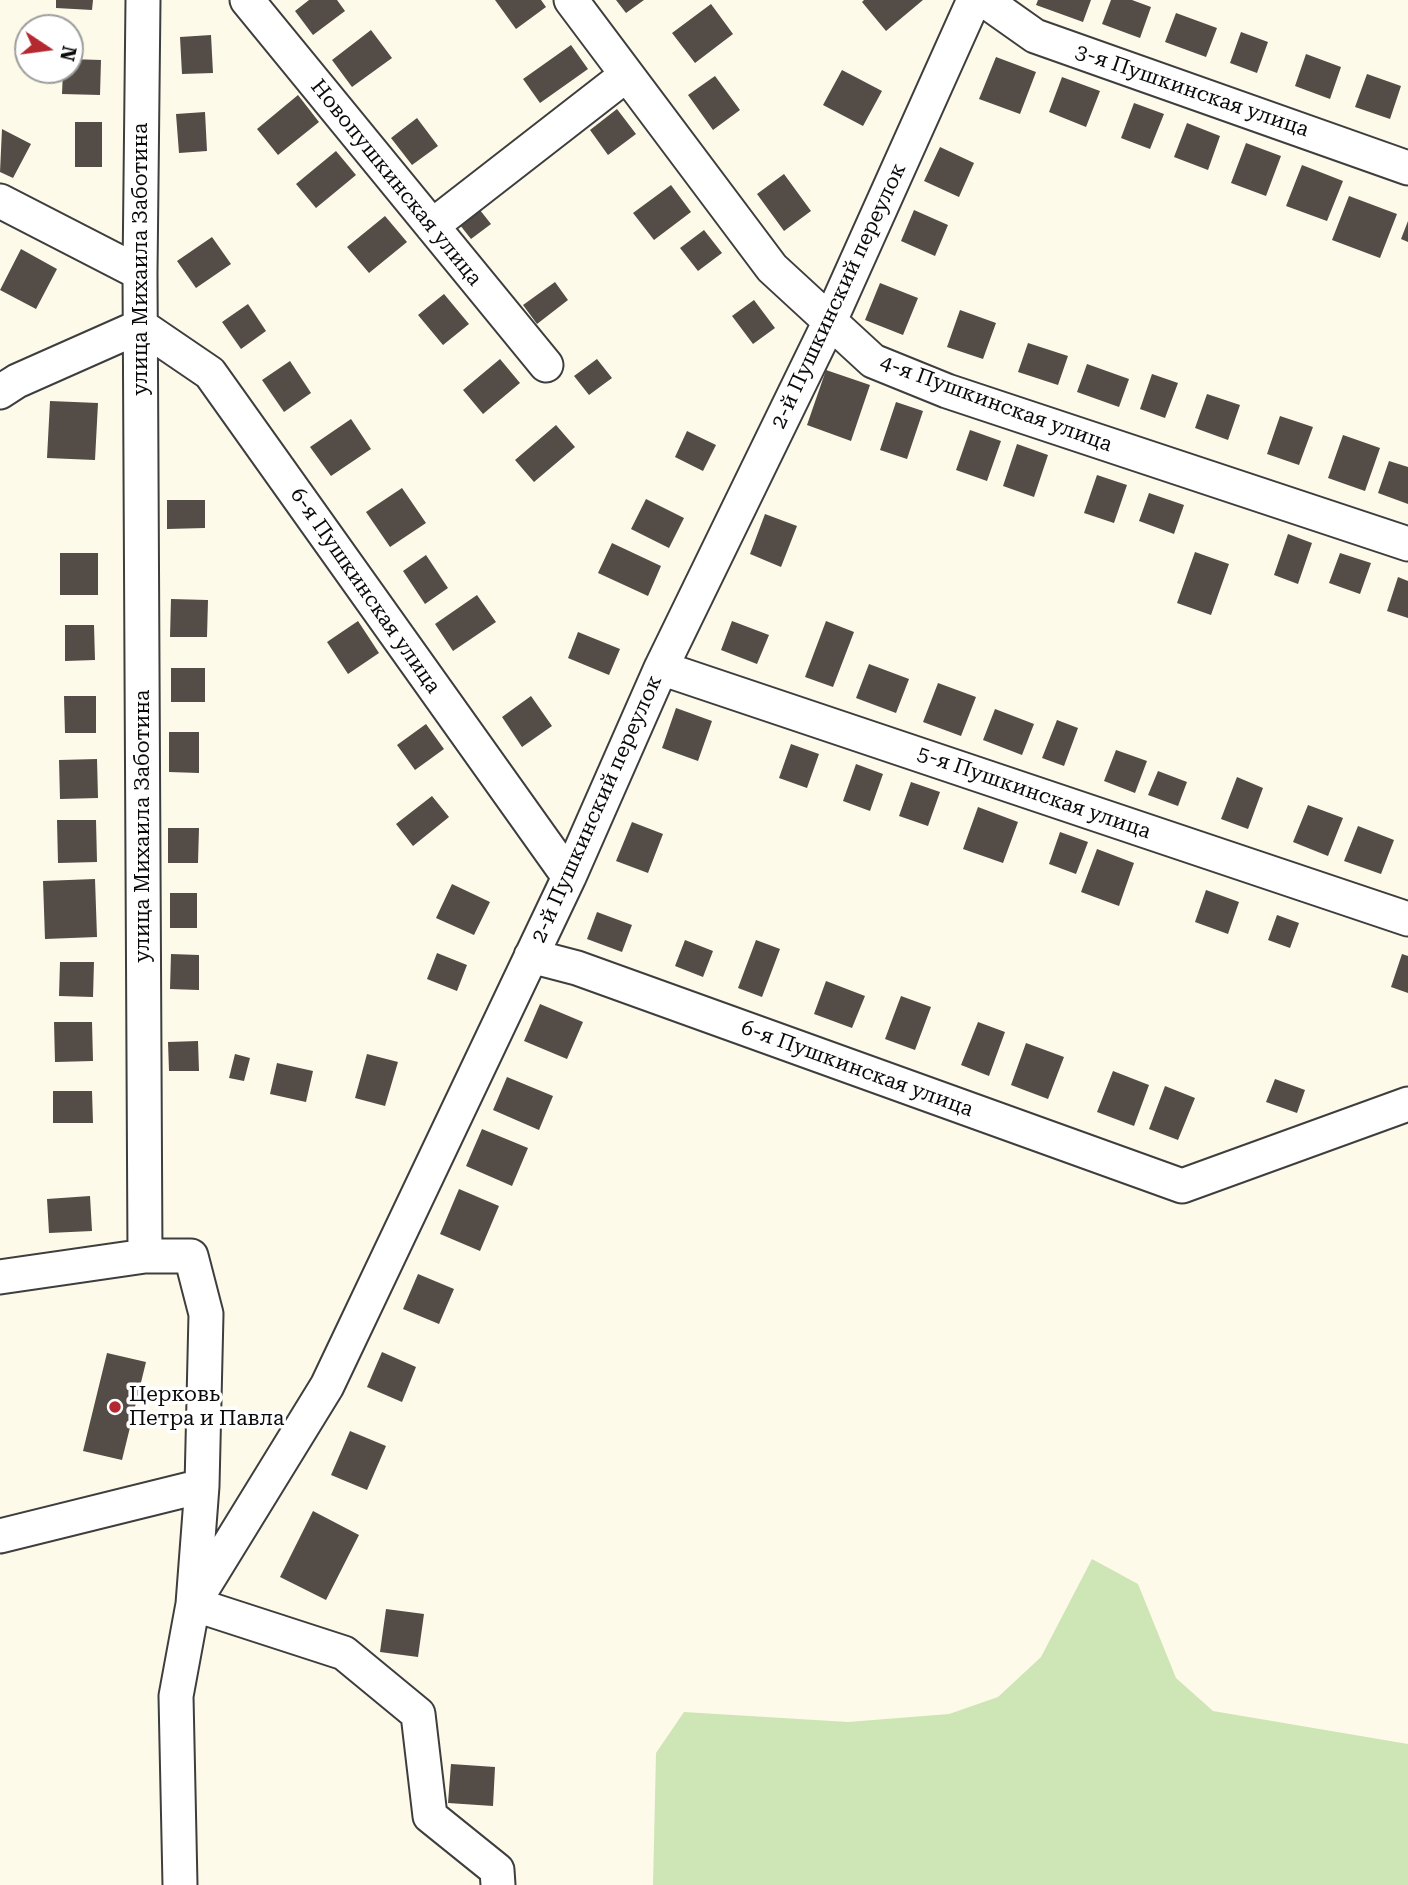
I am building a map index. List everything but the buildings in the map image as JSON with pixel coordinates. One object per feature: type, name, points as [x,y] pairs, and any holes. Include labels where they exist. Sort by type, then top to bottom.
[{"type":"street","name":"улица Михаила Заботина","points":[[143,0],[140,273],[145,1256]]},
{"type":"street","name":"4-я Пушкинская улица","points":[[570,0],[772,268],[873,361],[947,391],[1408,544]]},
{"type":"street","name":"2-й Пушкинский переулок","points":[[193,1604],[327,1386],[569,877],[661,668],[829,323],[974,0]]},
{"type":"street","name":"3-я Пушкинская улица","points":[[984,0],[1035,36],[1408,168]]},
{"type":"street","name":"Новопушкинская улица","points":[[247,1],[546,365]]},
{"type":"street","points":[[432,226],[625,76]]},
{"type":"street","points":[[0,201],[140,273]]},
{"type":"street","points":[[0,392],[17,381],[141,326]]},
{"type":"street","name":"6-я Пушкинская улица","points":[[141,326],[210,373],[569,877]]},
{"type":"street","name":"5-я Пушкинская улица","points":[[661,668],[1408,919]]},
{"type":"street","name":"6-я Пушкинская улица","points":[[531,956],[577,968],[1182,1186],[1408,1104]]},
{"type":"street","points":[[0,1277],[145,1256],[191,1256],[206,1314],[202,1486],[193,1604],[176,1696],[180,1885]]},
{"type":"street","points":[[0,1536],[202,1486]]},
{"type":"street","points":[[193,1604],[345,1653],[418,1713],[430,1816],[497,1877]]},
{"type":"green space","points":[[1092,1559],[1138,1584],[1176,1678],[1213,1711],[1408,1744],[1408,1885],[653,1885],[656,1753],[684,1712],[848,1722],[949,1714],[998,1697],[1041,1657]]},
{"type":"place","name":"Церковь Петра и Павла","points":[[115,1407]]}]
